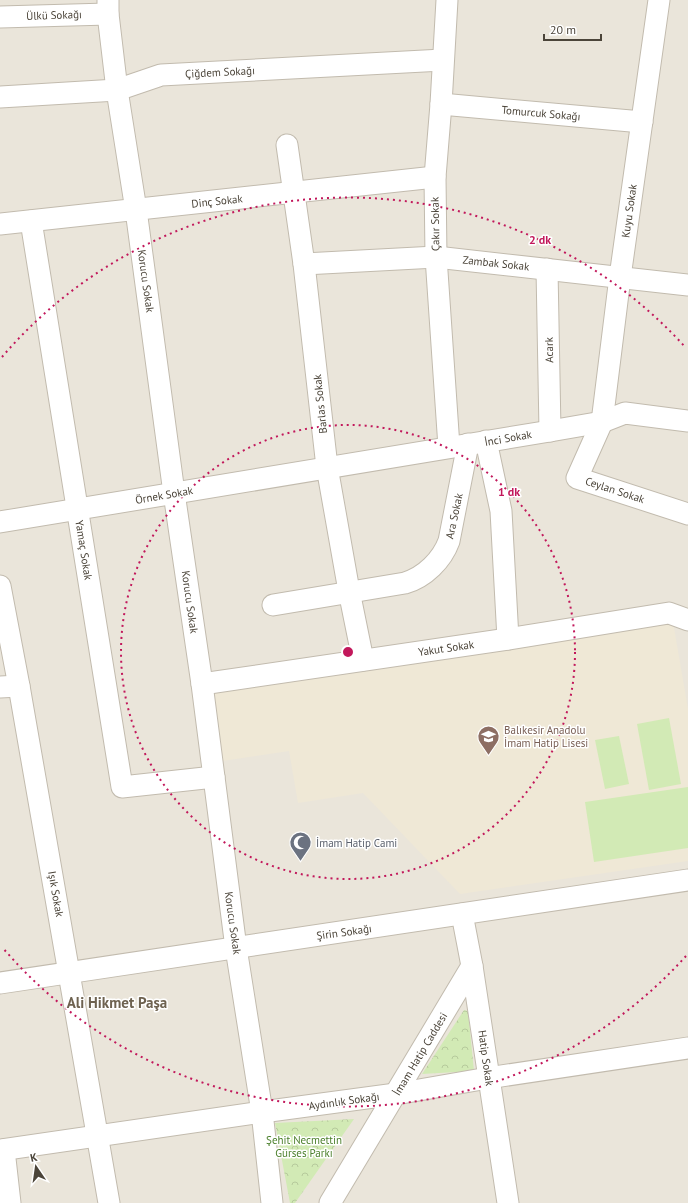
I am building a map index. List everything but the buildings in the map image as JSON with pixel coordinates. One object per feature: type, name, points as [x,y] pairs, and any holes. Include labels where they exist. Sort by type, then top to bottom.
[{"type":"street","name":"Çakır Sokak","points":[[447,0],[435,177],[436,257],[468,444]]},
{"type":"street","name":"Kuyu Sokak","points":[[602,422],[620,277],[659,0]]},
{"type":"street","name":"Ülkü Sokağı","points":[[0,17],[108,7]]},
{"type":"street","name":"Korucu Sokak","points":[[108,7],[117,90],[136,210],[174,493],[202,684],[236,948],[262,1112],[272,1203]]},
{"type":"street","name":"Çiğdem Sokağı","points":[[0,97],[117,90],[161,75],[443,60]]},
{"type":"street","name":"Tomurcuk Sokağı","points":[[441,104],[642,122]]},
{"type":"street","name":"Barlas Sokak","points":[[287,145],[304,264],[327,467],[362,660]]},
{"type":"street","name":"Dinç Sokak","points":[[0,224],[435,177]]},
{"type":"street","name":"Yamaç Sokak","points":[[31,221],[122,787],[214,777]]},
{"type":"street","name":"Zambak Sokak","points":[[304,264],[436,257],[688,285]]},
{"type":"street","name":"Acark","points":[[547,269],[550,431]]},
{"type":"street","name":"İnci Sokak","points":[[327,467],[602,422],[624,413],[688,421]]},
{"type":"street","name":"Ceylan Sokak","points":[[602,422],[577,478],[688,514]]},
{"type":"street","name":"Ara Sokak","points":[[273,605],[411,581],[425,573],[442,555],[451,534],[468,444]]},
{"type":"street","points":[[468,444],[501,511],[508,639]]},
{"type":"street","name":"Örnek Sokak","points":[[0,522],[327,467]]},
{"type":"street","name":"Işık Sokak","points":[[0,586],[10,687],[69,972],[96,1136],[109,1203]]},
{"type":"street","name":"Yakut Sokak","points":[[202,684],[508,639],[669,612],[688,620]]},
{"type":"street","name":"Şirin Sokağı","points":[[0,983],[688,880]]},
{"type":"street","name":"Hatip Sokak","points":[[462,914],[472,966],[508,1203]]},
{"type":"street","name":"İmam Hatip Caddesi","points":[[330,1203],[472,966]]},
{"type":"street","name":"Aydınlık Sokağı","points":[[2,1150],[396,1094],[488,1078],[688,1048]]},
{"type":"street","points":[[2,1150],[10,1203]]},
{"type":"shaded area","points":[[0,0],[688,0],[688,1203],[0,1203]]},
{"type":"shaded area","name":"Balıkesir Anadolu İmam Hatip Lisesi","points":[[673,622],[688,709],[688,861],[460,894],[363,793],[298,803],[289,751],[222,761],[213,693]]},
{"type":"green space","points":[[669,718],[681,784],[649,790],[637,724]]},
{"type":"green space","points":[[619,736],[629,784],[605,789],[595,740]]},
{"type":"green space","points":[[688,787],[688,848],[594,862],[585,802]]},
{"type":"green space","points":[[464,1010],[468,1011],[474,1071],[422,1074]]},
{"type":"green space","name":"Şehit Necmettin Gürses Parkı","points":[[354,1119],[295,1203],[290,1203],[275,1123]]},
{"type":"place","name":"Balıkesir Anadolu İmam Hatip Lisesi","points":[[489,756]]},
{"type":"place","name":"İmam Hatip Cami","points":[[301,862]]},
{"type":"district","name":"Ali Hikmet Paşa","points":[[117,1003]]}]
